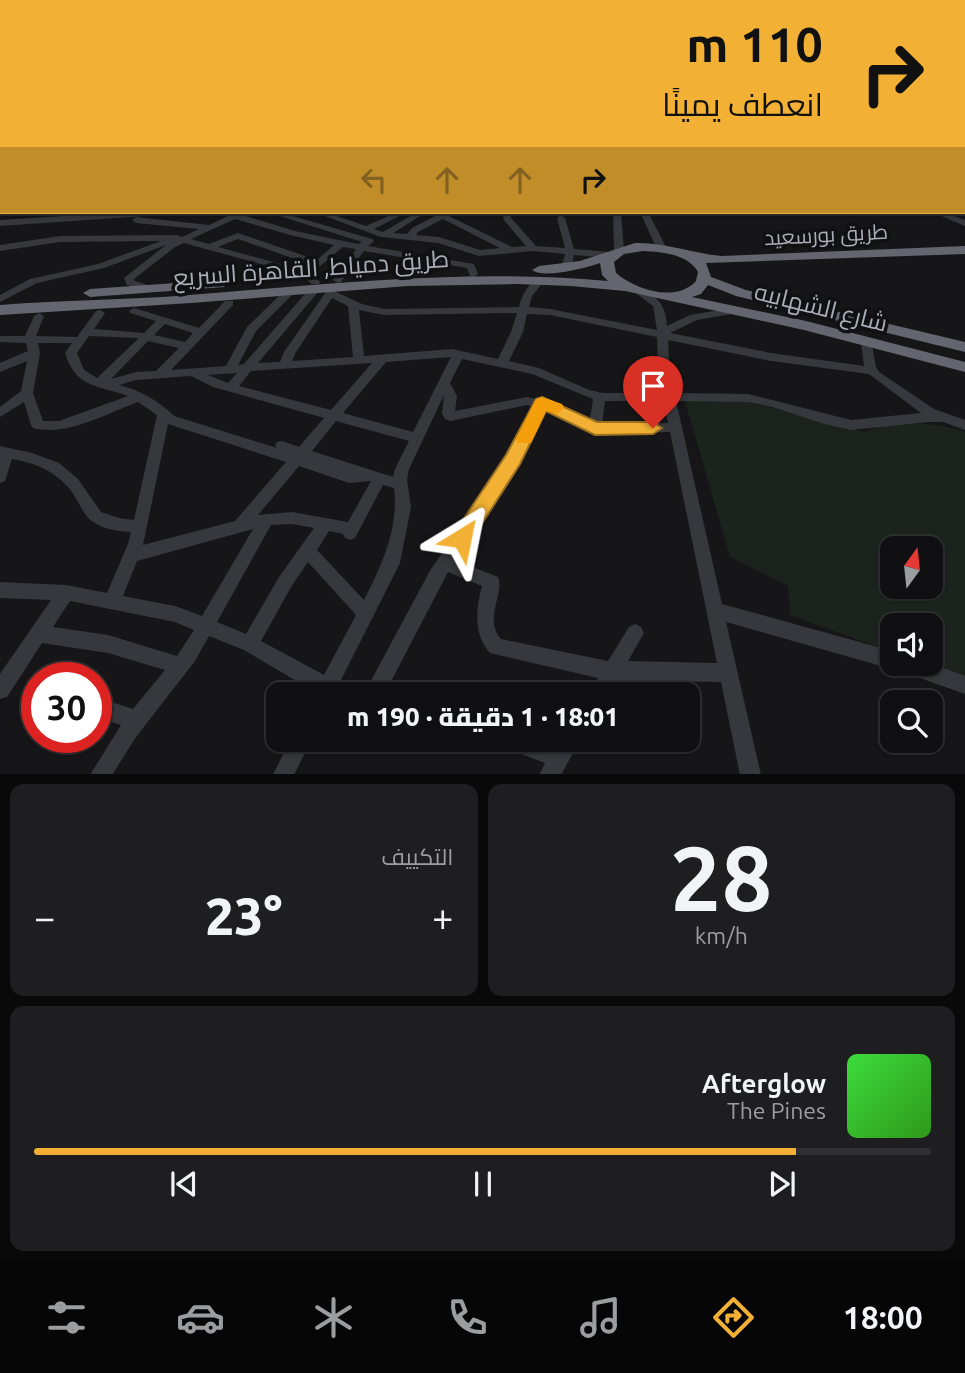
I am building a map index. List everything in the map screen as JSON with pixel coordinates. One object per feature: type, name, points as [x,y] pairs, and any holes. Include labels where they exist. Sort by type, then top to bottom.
[{"type":"highway","name":"طريق دمياط, القاهرة السريع","points":[[334,287],[473,274],[566,269],[635,247],[661,247]]},
{"type":"highway","name":"طريق بورسعيد","points":[[661,247],[690,257],[721,260],[913,255],[965,250]]},
{"type":"highway","points":[[614,253],[607,261],[607,270],[613,279],[625,287]]},
{"type":"highway","name":"طريق بورسعيد","points":[[913,255],[965,257]]},
{"type":"highway","name":"طريق بورسعيد","points":[[665,296],[692,291],[704,277],[732,267],[883,256]]},
{"type":"highway","points":[[690,257],[698,264],[704,277]]},
{"type":"highway","points":[[566,269],[582,274],[582,279],[575,283]]},
{"type":"highway","name":"شارع الشهابيه","points":[[704,277],[741,293],[960,348]]},
{"type":"highway","name":"طريق دمياط, القاهرة السريع","points":[[0,303],[144,303],[284,289],[312,282],[334,287],[433,281],[540,280],[625,287],[641,293]]},
{"type":"highway","points":[[0,303],[249,282],[284,289]]},
{"type":"highway","points":[[0,319],[229,303],[261,299],[284,289]]},
{"type":"highway","name":"شارع الشهابيه","points":[[641,293],[738,310],[965,367]]},
{"type":"highway","points":[[939,361],[965,359]]},
{"type":"street","points":[[31,220],[41,214]]},
{"type":"street","points":[[67,218],[74,214]]},
{"type":"street","points":[[0,223],[101,214]]},
{"type":"street","points":[[136,220],[144,214]]},
{"type":"street","points":[[0,303],[34,281],[101,266],[210,228],[239,214],[293,234],[465,265],[473,268],[473,274]]},
{"type":"street","points":[[278,214],[369,240],[360,248],[290,352],[285,365]]},
{"type":"street","points":[[332,214],[384,235],[439,240],[480,253],[533,248],[614,253],[617,214]]},
{"type":"street","points":[[366,229],[399,214]]},
{"type":"street","points":[[384,235],[419,214]]},
{"type":"street","points":[[409,238],[415,230],[439,214]]},
{"type":"street","points":[[442,214],[513,251]]},
{"type":"street","points":[[506,214],[533,248]]},
{"type":"street","points":[[645,214],[661,247]]},
{"type":"street","points":[[942,214],[965,221]]},
{"type":"street","points":[[561,218],[570,251],[566,269]]},
{"type":"street","points":[[136,220],[210,228]]},
{"type":"street","points":[[212,246],[240,237],[319,264]]},
{"type":"street","points":[[150,289],[131,283],[130,276],[180,238]]},
{"type":"street","points":[[0,248],[60,239],[180,238],[212,246],[312,282]]},
{"type":"street","points":[[230,388],[312,282],[319,264],[342,243]]},
{"type":"street","points":[[502,363],[517,332],[527,295],[540,280]]},
{"type":"street","points":[[334,287],[354,305],[390,312],[524,310],[661,333],[771,357],[872,371],[925,410],[965,425]]},
{"type":"street","points":[[230,369],[251,329],[284,289]]},
{"type":"street","points":[[641,293],[660,308],[662,363],[751,774]]},
{"type":"street","points":[[159,374],[229,303]]},
{"type":"street","points":[[354,305],[359,359]]},
{"type":"street","points":[[661,333],[694,317],[738,310]]},
{"type":"street","points":[[134,311],[201,332]]},
{"type":"street","points":[[100,313],[72,348],[73,360],[87,379],[139,397],[169,419],[299,456],[349,477],[373,477],[401,485]]},
{"type":"street","points":[[39,316],[32,329],[34,353],[27,394],[38,425],[60,426],[139,397]]},
{"type":"street","points":[[101,385],[164,319]]},
{"type":"street","points":[[0,339],[81,336],[187,346]]},
{"type":"street","points":[[127,341],[144,340],[157,345]]},
{"type":"street","points":[[867,342],[872,371]]},
{"type":"street","points":[[0,368],[34,353]]},
{"type":"street","points":[[331,682],[394,557],[404,507],[402,469],[458,354]]},
{"type":"street","points":[[101,385],[125,378],[159,374],[458,354],[548,375],[599,397],[756,399],[848,424],[869,424],[912,417],[941,418]]},
{"type":"street","points":[[241,525],[383,357]]},
{"type":"street","points":[[192,372],[230,388],[417,438]]},
{"type":"street","points":[[444,383],[451,396],[448,412],[450,416],[516,401],[542,403],[595,429],[676,427]]},
{"type":"street","points":[[0,413],[27,394]]},
{"type":"street","points":[[595,429],[599,397]]},
{"type":"street","points":[[381,682],[444,563],[507,470],[542,403]]},
{"type":"street","points":[[112,601],[132,555],[140,527],[164,413]]},
{"type":"street","points":[[0,477],[4,452],[39,460],[60,470],[71,481],[93,515],[104,523],[140,527]]},
{"type":"street","points":[[132,555],[267,519],[292,518],[326,524],[350,532],[373,477]]},
{"type":"street","points":[[101,774],[136,720],[181,666],[267,519]]},
{"type":"street","points":[[250,644],[278,593],[326,524]]},
{"type":"street","points":[[307,550],[366,614]]},
{"type":"street","points":[[444,563],[492,582],[487,598],[487,634],[493,645],[612,671],[730,673]]},
{"type":"street","points":[[0,590],[66,593],[164,611],[207,625],[250,644],[311,682]]},
{"type":"street","points":[[0,690],[66,593]]},
{"type":"street","points":[[717,611],[880,657]]},
{"type":"street","points":[[606,682],[635,633]]},
{"type":"street","points":[[38,634],[108,644],[181,666]]},
{"type":"street","points":[[940,676],[965,685]]},
{"type":"street","points":[[112,712],[136,720]]},
{"type":"street","points":[[284,774],[295,752]]},
{"type":"shaded area","points":[[684,398],[737,399],[865,432],[890,425],[915,423],[965,432],[965,677],[943,669],[943,613],[880,613],[880,648],[790,615],[788,586],[730,557]]},
{"type":"slow traffic","points":[[524,439],[542,403],[556,408]]},
{"type":"route","points":[[462,538],[513,459],[542,403],[595,429],[653,428]]}]
